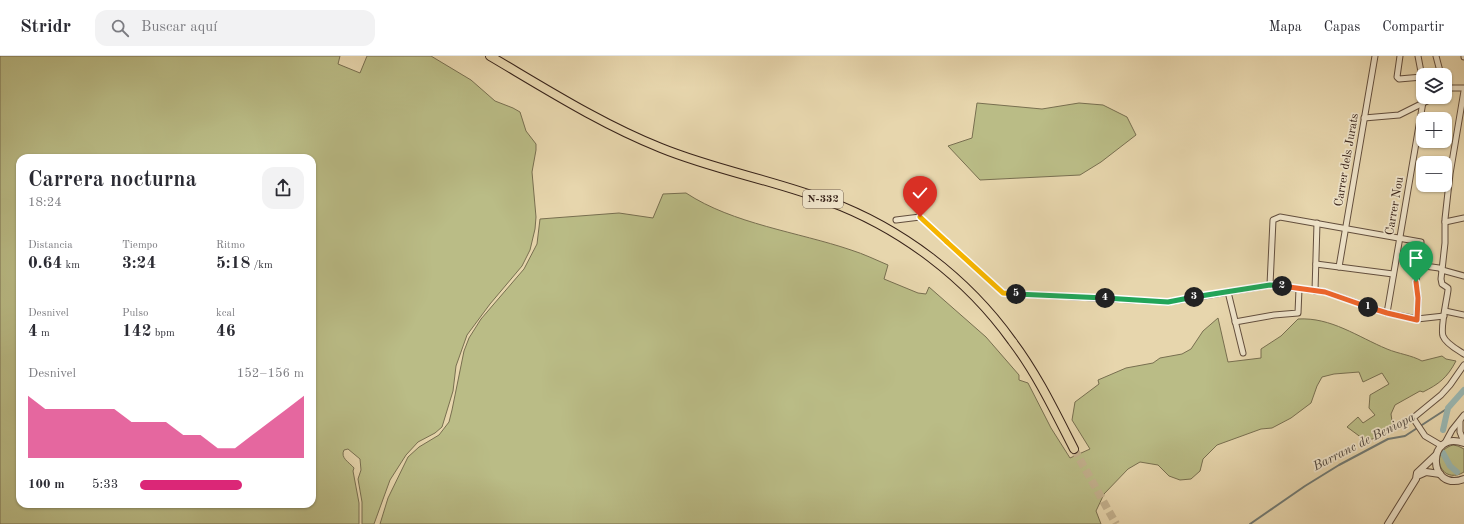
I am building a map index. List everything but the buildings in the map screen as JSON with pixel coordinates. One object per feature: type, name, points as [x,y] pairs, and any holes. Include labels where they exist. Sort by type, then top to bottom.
[{"type":"highway","name":"N-332","points":[[490,56],[593,116],[631,136],[700,162],[829,201],[866,217],[913,244],[950,273],[973,294],[996,320],[1029,366],[1074,449]]},
{"type":"street","name":"Carrer dels Jurats","points":[[1339,267],[1375,56]]},
{"type":"street","points":[[1400,56],[1397,77],[1399,79],[1416,78]]},
{"type":"street","name":"Carrer Nou","points":[[1418,56],[1420,68]]},
{"type":"street","points":[[1436,56],[1439,68]]},
{"type":"street","points":[[1452,89],[1464,90],[1445,222],[1441,282],[1448,288],[1448,290],[1444,314],[1443,337],[1447,342],[1464,354]]},
{"type":"street","points":[[1364,118],[1399,115],[1419,104]]},
{"type":"street","name":"Carrer Nou","points":[[1387,313],[1423,104]]},
{"type":"street","points":[[896,220],[920,217],[1003,293],[1168,302],[1270,285],[1325,292],[1387,313],[1417,320],[1444,314],[1464,315]]},
{"type":"street","points":[[1270,285],[1273,220],[1280,217],[1421,242],[1416,282],[1418,298],[1417,320]]},
{"type":"street","points":[[1445,222],[1464,218]]},
{"type":"street","points":[[1315,291],[1318,223]]},
{"type":"street","points":[[1316,264],[1393,274]]},
{"type":"street","points":[[1418,266],[1439,268],[1464,276]]},
{"type":"street","points":[[1234,322],[1274,315],[1298,313],[1299,289]]},
{"type":"street","points":[[1228,292],[1234,322],[1243,353]]},
{"type":"street","points":[[1460,421],[1460,432],[1464,442],[1454,441],[1444,444],[1425,436],[1413,418],[1441,395],[1464,365]]},
{"type":"street","points":[[1388,524],[1417,476],[1417,473],[1436,455],[1452,430],[1464,415]]},
{"type":"street","points":[[1436,455],[1436,468],[1440,474]]},
{"type":"street","points":[[1417,476],[1426,472],[1440,474],[1450,480],[1464,480]]},
{"type":"green space","points":[[0,56],[340,56],[338,64],[360,73],[367,56],[431,56],[471,80],[495,101],[520,112],[526,131],[536,144],[532,172],[536,217],[530,250],[522,266],[490,304],[467,335],[456,366],[453,391],[442,427],[435,433],[418,442],[406,455],[390,480],[374,524],[362,524],[362,502],[358,479],[361,470],[360,459],[348,449],[344,450],[344,458],[354,468],[353,471],[359,503],[359,524],[0,524]]},
{"type":"green space","points":[[977,103],[1042,109],[1079,103],[1103,105],[1127,117],[1136,135],[1101,162],[1080,175],[980,180],[948,146],[972,138]]},
{"type":"green space","points":[[686,193],[704,204],[745,220],[831,244],[870,257],[888,265],[884,279],[918,293],[926,294],[929,287],[986,337],[1019,375],[1019,380],[1028,383],[1051,428],[1070,458],[1090,449],[1072,420],[1075,402],[1099,384],[1098,380],[1126,368],[1153,363],[1160,358],[1182,354],[1191,349],[1203,331],[1218,318],[1228,362],[1261,358],[1261,349],[1281,336],[1298,319],[1310,319],[1333,324],[1387,349],[1422,361],[1442,356],[1446,359],[1456,361],[1446,376],[1434,386],[1423,392],[1420,391],[1395,405],[1391,414],[1393,428],[1385,435],[1366,441],[1347,427],[1358,417],[1363,423],[1375,415],[1369,408],[1370,395],[1389,384],[1382,373],[1363,382],[1359,372],[1334,374],[1322,377],[1311,403],[1291,418],[1272,428],[1261,429],[1217,445],[1203,459],[1200,471],[1191,479],[1180,480],[1169,476],[1158,465],[1140,462],[1128,469],[1104,494],[1096,511],[1101,524],[380,524],[388,498],[408,457],[419,447],[439,435],[449,422],[464,351],[469,338],[481,319],[524,269],[537,244],[540,219],[619,213],[653,218],[663,194]]},
{"type":"green space","points":[[1453,445],[1464,449],[1464,472],[1456,475],[1449,475],[1440,466],[1439,460],[1445,449]]},
{"type":"waterway","name":"Barranc de Beniopa","points":[[1443,430],[1448,408],[1464,390]]},
{"type":"waterway","name":"Barranc de Beniopa","points":[[1250,524],[1305,486],[1339,465],[1388,439],[1405,436],[1448,408]]},
{"type":"waterway","points":[[1443,453],[1450,466],[1457,472]]},
{"type":"tunnel","points":[[1074,449],[1116,524]]},
{"type":"route","points":[[920,217],[1003,293],[1168,302],[1270,285],[1325,292],[1387,313],[1417,320],[1418,298],[1416,282]]}]
